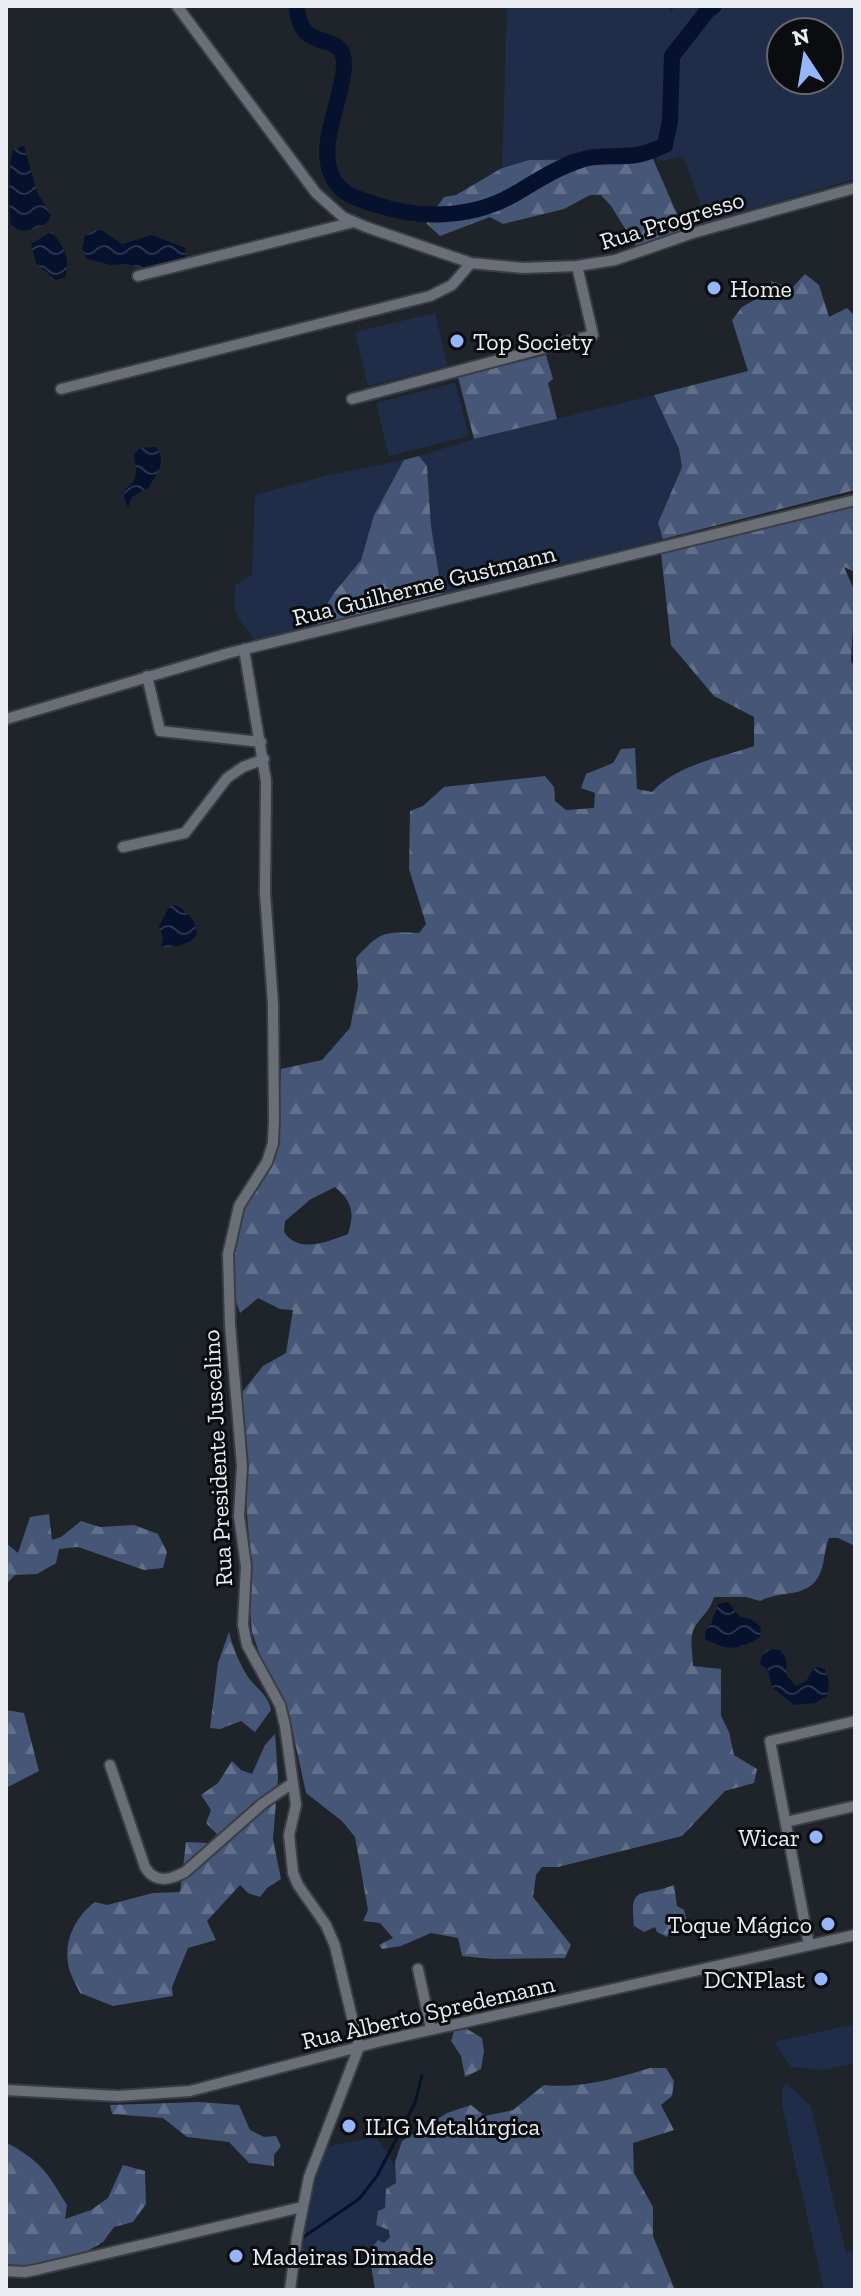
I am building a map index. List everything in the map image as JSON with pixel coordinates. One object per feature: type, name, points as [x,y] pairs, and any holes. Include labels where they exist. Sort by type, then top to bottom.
[{"type":"street","name":"Rua Progresso","points":[[177,6],[329,207],[354,222],[471,263],[507,267],[577,266],[634,255],[693,233],[855,188]]},
{"type":"street","points":[[138,276],[354,222]]},
{"type":"street","points":[[61,389],[430,296],[452,285],[471,263]]},
{"type":"street","points":[[352,399],[593,335],[577,266]]},
{"type":"street","name":"Rua Guilherme Gustmann","points":[[6,719],[244,649],[855,500]]},
{"type":"street","name":"Rua Presidente Juscelino","points":[[244,649],[264,759],[267,803],[265,893],[273,1004],[273,1143],[267,1162],[239,1206],[228,1254],[242,1466],[239,1516],[246,1566],[243,1625],[247,1645],[280,1705],[296,1805],[289,1835],[293,1873],[326,1925],[335,1946],[359,2047]]},
{"type":"street","points":[[147,676],[160,731],[261,742]]},
{"type":"street","points":[[123,847],[185,833],[227,778],[243,767],[264,759]]},
{"type":"street","points":[[809,1945],[770,1741],[855,1721]]},
{"type":"street","points":[[110,1765],[145,1867],[156,1879],[175,1877],[185,1872],[262,1804],[291,1784]]},
{"type":"street","points":[[786,1822],[855,1806]]},
{"type":"street","name":"Rua Alberto Spredemann","points":[[6,2090],[118,2096],[166,2094],[220,2084],[431,2029],[855,1935]]},
{"type":"street","points":[[418,1969],[431,2029]]},
{"type":"street","points":[[290,2290],[302,2207],[316,2153],[359,2047]]},
{"type":"street","points":[[6,2271],[40,2269],[302,2207]]},
{"type":"shaded area","points":[[507,6],[667,6],[671,11],[677,6],[855,6],[855,119],[852,120],[855,130],[855,179],[707,222],[683,156],[663,161],[628,147],[569,154],[554,162],[529,160],[502,168]]},
{"type":"shaded area","points":[[435,313],[448,366],[368,386],[355,332]]},
{"type":"shaded area","points":[[455,383],[469,436],[389,456],[376,403]]},
{"type":"shaded area","points":[[654,395],[679,449],[682,467],[658,523],[663,539],[442,594],[431,526],[427,466],[419,456],[474,439]]},
{"type":"shaded area","points":[[404,460],[374,515],[361,560],[334,593],[317,625],[255,640],[240,621],[234,602],[236,585],[252,574],[255,495],[328,475]]},
{"type":"shaded area","points":[[855,2024],[855,2063],[823,2070],[791,2067],[774,2042]]},
{"type":"shaded area","points":[[786,2083],[811,2106],[846,2253],[855,2251],[855,2290],[824,2290],[782,2105],[782,2088]]},
{"type":"shaded area","points":[[376,2137],[395,2171],[394,2189],[376,2225],[389,2230],[390,2237],[384,2243],[378,2240],[369,2252],[301,2259],[308,2208],[326,2147]]},
{"type":"green space","points":[[653,159],[684,230],[636,246],[601,195],[590,195],[564,209],[503,224],[490,217],[440,236],[426,223],[444,197],[456,195],[502,168],[529,160]]},
{"type":"green space","points":[[805,274],[819,285],[829,317],[847,308],[855,316],[855,490],[663,539],[658,523],[682,467],[679,449],[654,395],[748,371],[732,320],[742,307],[772,290],[771,281],[792,288]]},
{"type":"green space","points":[[546,355],[553,379],[548,383],[557,419],[474,439],[458,377]]},
{"type":"green space","points":[[419,456],[427,466],[431,526],[442,594],[317,625],[316,621],[334,593],[361,560],[374,515],[404,460]]},
{"type":"green space","points":[[854,506],[855,572],[844,567],[855,592],[851,661],[855,668],[855,1546],[838,1538],[829,1538],[821,1571],[816,1580],[803,1590],[760,1601],[746,1597],[714,1597],[694,1629],[693,1666],[721,1669],[721,1716],[729,1732],[734,1755],[757,1769],[754,1783],[725,1791],[682,1836],[558,1867],[542,1867],[536,1875],[533,1897],[571,1945],[565,1958],[492,1959],[462,1956],[458,1938],[431,1933],[401,1946],[382,1949],[379,1945],[393,1938],[380,1923],[363,1921],[368,1910],[355,1837],[342,1821],[306,1793],[289,1715],[263,1664],[252,1632],[246,1502],[248,1470],[239,1396],[263,1366],[286,1353],[293,1310],[280,1309],[258,1298],[240,1313],[234,1296],[233,1263],[239,1218],[251,1193],[276,1157],[281,1069],[322,1060],[350,1028],[358,987],[356,958],[364,949],[383,935],[419,933],[426,924],[409,869],[410,811],[423,806],[444,787],[545,776],[554,787],[555,801],[566,810],[594,808],[595,793],[581,788],[586,774],[613,763],[621,749],[635,748],[637,789],[652,792],[686,769],[754,746],[754,717],[714,696],[671,645],[661,553]],"holes":[[[335,1187],[350,1208],[348,1234],[322,1243],[305,1244],[297,1243],[284,1232],[285,1221],[311,1199]]]},
{"type":"green space","points":[[49,1514],[52,1540],[61,1537],[81,1521],[100,1527],[134,1525],[158,1534],[167,1552],[163,1568],[144,1570],[78,1547],[59,1549],[56,1563],[37,1574],[15,1575],[6,1584],[6,1543],[18,1553],[30,1517]]},
{"type":"green space","points":[[229,1632],[245,1672],[270,1705],[271,1710],[255,1732],[241,1721],[220,1729],[210,1728],[218,1663]]},
{"type":"green space","points":[[6,1710],[24,1713],[39,1771],[6,1788]]},
{"type":"green space","points":[[275,1734],[278,1778],[273,1839],[281,1879],[260,1897],[248,1893],[240,1885],[207,1921],[216,1940],[188,1948],[172,1987],[173,1996],[113,2006],[80,1993],[70,1971],[67,1954],[73,1929],[82,1914],[95,1902],[107,1905],[153,1893],[180,1892],[186,1842],[208,1843],[217,1834],[206,1823],[211,1810],[201,1795],[218,1783],[232,1761],[241,1770],[252,1774],[265,1745]]},
{"type":"green space","points":[[674,1885],[677,1906],[684,1910],[688,1925],[683,1928],[674,1926],[667,1937],[657,1932],[655,1927],[644,1932],[634,1926],[636,1897]]},
{"type":"green space","points":[[467,2029],[482,2038],[484,2051],[481,2069],[465,2077],[461,2056],[451,2041],[454,2031]]},
{"type":"green space","points":[[650,2068],[666,2068],[674,2081],[672,2096],[661,2105],[674,2130],[633,2143],[634,2173],[653,2207],[653,2236],[675,2290],[375,2290],[369,2252],[378,2240],[384,2243],[390,2237],[389,2230],[376,2225],[378,2211],[385,2208],[386,2189],[396,2183],[395,2162],[402,2141],[447,2113],[471,2105],[485,2116],[513,2110],[544,2085],[585,2084]]},
{"type":"green space","points":[[199,2102],[239,2105],[250,2130],[264,2137],[276,2136],[281,2146],[274,2155],[274,2166],[249,2163],[229,2142],[187,2137],[163,2118],[112,2114],[110,2105]]},
{"type":"green space","points":[[6,2145],[37,2163],[49,2177],[67,2205],[65,2219],[91,2210],[108,2198],[123,2165],[145,2171],[146,2204],[133,2222],[114,2227],[103,2242],[86,2252],[40,2266],[6,2265]]},
{"type":"water","points":[[24,146],[37,192],[51,215],[47,223],[25,231],[11,226],[9,199],[13,150]]},
{"type":"water","points":[[95,229],[122,244],[152,235],[185,248],[186,258],[140,268],[87,259],[82,249],[85,236]]},
{"type":"water","points":[[51,232],[67,259],[65,277],[56,280],[36,263],[31,244]]},
{"type":"water","points":[[156,447],[161,456],[160,469],[148,488],[132,497],[128,508],[124,497],[125,489],[135,478],[134,454],[140,448]]},
{"type":"water","points":[[175,905],[190,916],[197,933],[186,943],[161,948],[163,937],[159,927],[169,907]]},
{"type":"water","points":[[728,1602],[740,1617],[751,1619],[761,1627],[760,1637],[733,1648],[705,1639],[705,1631],[718,1604]]},
{"type":"water","points":[[768,1649],[780,1650],[786,1658],[787,1676],[796,1686],[806,1681],[815,1667],[825,1669],[829,1682],[827,1696],[815,1703],[794,1705],[772,1687],[768,1670],[760,1664]]},
{"type":"waterway","points":[[297,6],[305,31],[337,47],[342,54],[343,78],[327,148],[334,181],[361,200],[425,214],[478,209],[495,204],[571,163],[594,157],[640,154],[665,145],[670,121],[672,56],[714,6]]},
{"type":"waterway","points":[[302,2238],[359,2199],[377,2176],[415,2103],[422,2075]]},
{"type":"place","name":"Home","points":[[714,288]]},
{"type":"place","name":"Top Society","points":[[457,341]]},
{"type":"place","name":"Wicar","points":[[816,1837]]},
{"type":"place","name":"Toque Mágico","points":[[828,1924]]},
{"type":"place","name":"DCNPlast","points":[[821,1979]]},
{"type":"place","name":"ILIG Metalúrgica","points":[[349,2126]]},
{"type":"place","name":"Madeiras Dimade","points":[[236,2256]]}]
